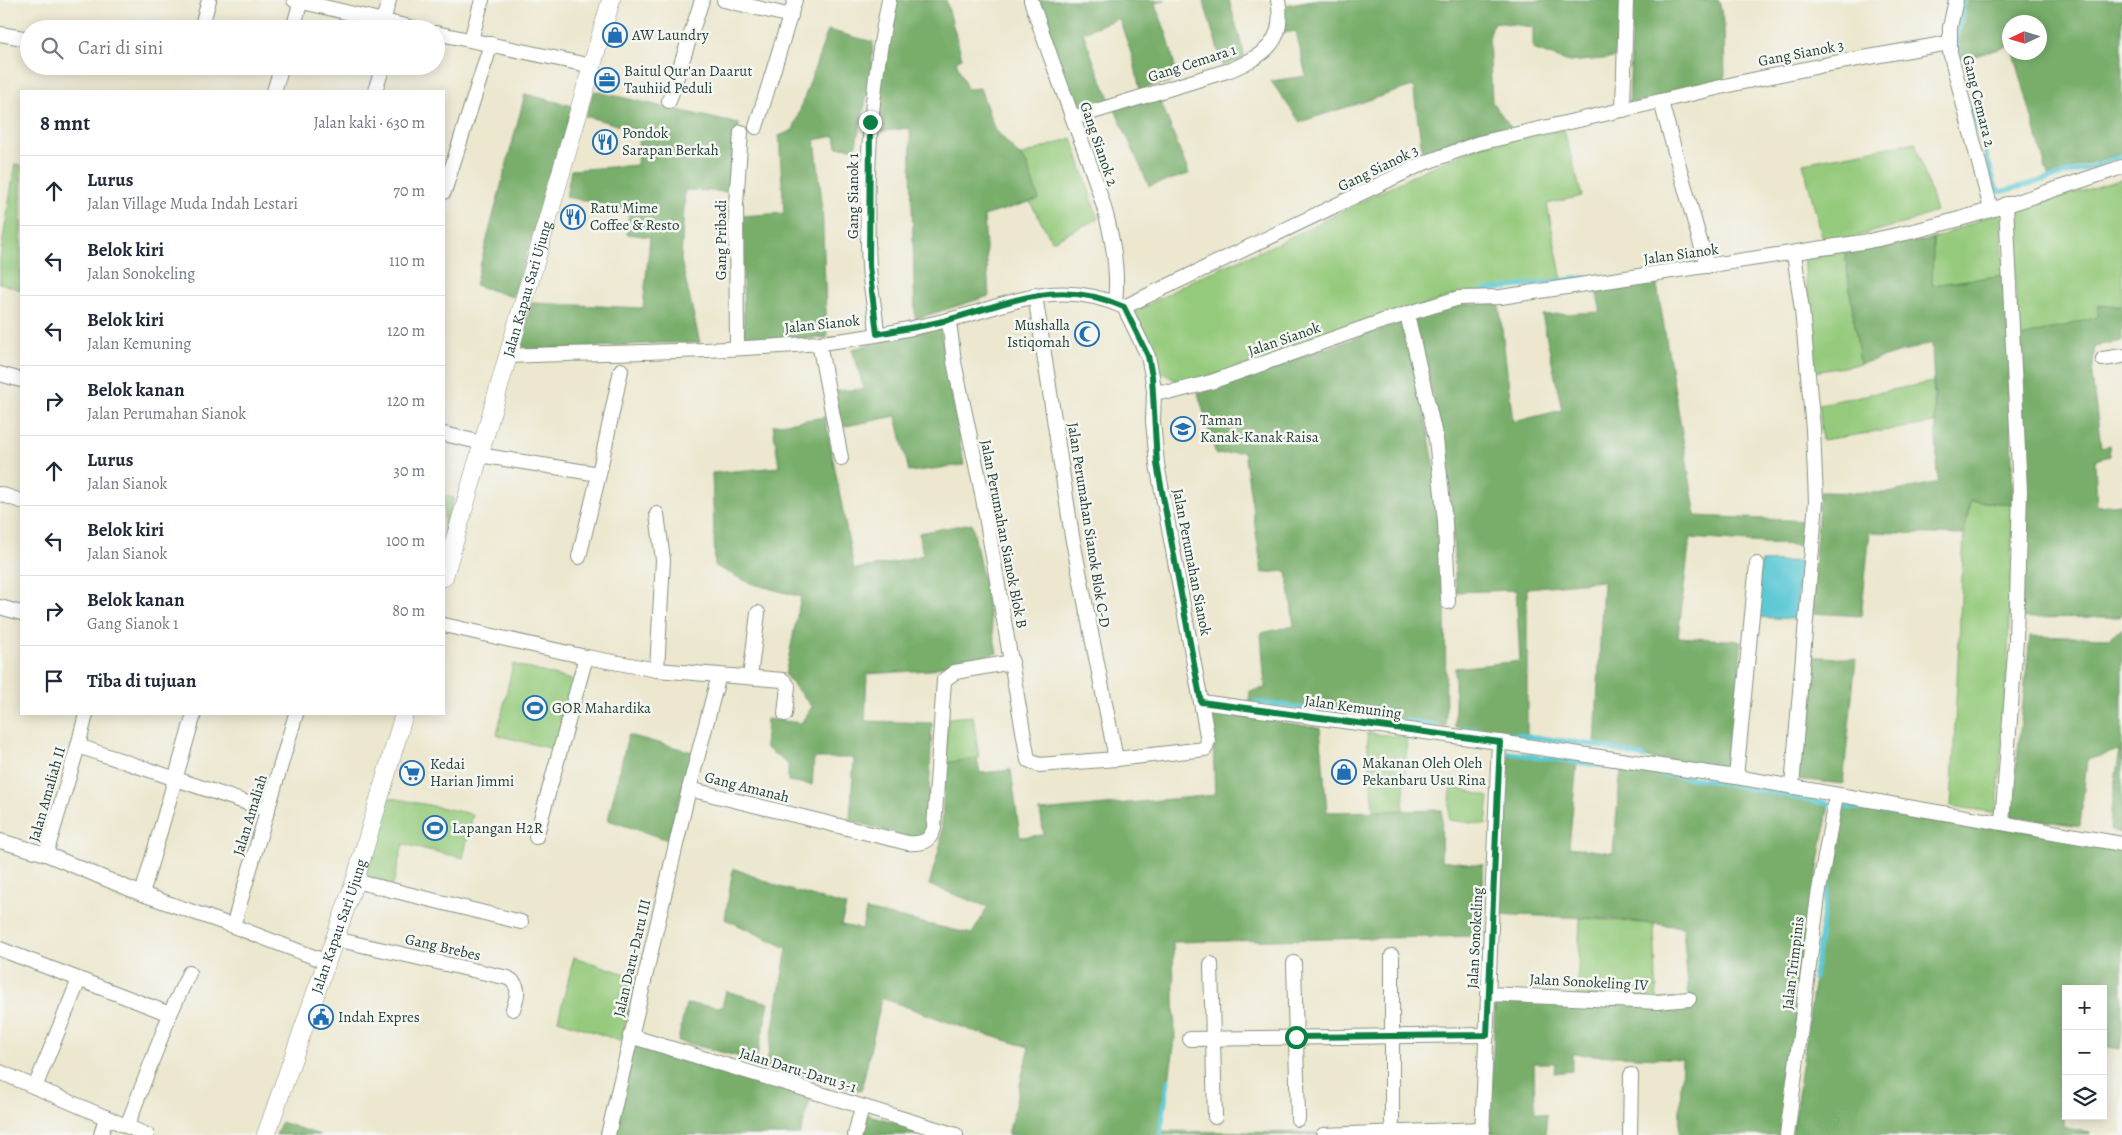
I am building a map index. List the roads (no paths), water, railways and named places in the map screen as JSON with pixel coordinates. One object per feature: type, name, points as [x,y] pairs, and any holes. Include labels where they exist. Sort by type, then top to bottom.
[{"type":"street","points":[[204,20],[209,0]]},
{"type":"street","points":[[389,0],[391,20]]},
{"type":"street","points":[[471,40],[482,0]]},
{"type":"street","name":"Jalan Kapau Sari Ujung","points":[[445,574],[611,0]]},
{"type":"street","points":[[669,101],[702,0]]},
{"type":"street","points":[[724,0],[790,16]]},
{"type":"street","points":[[756,127],[795,0]]},
{"type":"street","name":"Gang Sianok 1","points":[[877,334],[869,266],[870,122],[880,40],[888,0]]},
{"type":"street","name":"Gang Sianok 2","points":[[1031,0],[1104,207],[1120,305]]},
{"type":"street","name":"Gang Cemara 1","points":[[1073,118],[1230,70],[1254,60],[1272,43],[1278,34],[1281,18],[1278,0]]},
{"type":"street","points":[[1623,110],[1626,0]]},
{"type":"street","name":"Gang Cemara 2","points":[[1956,0],[1950,27],[1950,52],[1991,208]]},
{"type":"street","points":[[295,20],[299,1],[372,20]]},
{"type":"street","points":[[0,34],[20,37]]},
{"type":"street","points":[[445,35],[592,66]]},
{"type":"street","name":"Gang Sianok 3","points":[[1120,305],[1424,163],[1479,143],[1738,83],[1949,43]]},
{"type":"street","points":[[445,189],[491,44]]},
{"type":"street","points":[[274,90],[279,75]]},
{"type":"street","points":[[375,90],[380,75]]},
{"type":"street","points":[[1661,102],[1707,266]]},
{"type":"street","name":"Gang Pribadi","points":[[738,348],[736,204],[741,132]]},
{"type":"street","name":"Jalan Sianok","points":[[1154,391],[1172,392],[1211,382],[1380,322],[1459,298],[1501,297],[1794,254],[1916,232],[2122,167]]},
{"type":"street","points":[[2002,823],[2016,640],[2020,491],[2006,204]]},
{"type":"street","points":[[1792,787],[1816,501],[1809,383],[1794,254]]},
{"type":"street","name":"Jalan Sianok","points":[[507,356],[738,348],[819,343],[949,320],[1050,292],[1080,293],[1120,305]]},
{"type":"street","name":"Jalan Perumahan Sianok Blok C-D","points":[[1036,295],[1072,536],[1116,759]]},
{"type":"street","points":[[1120,305],[1148,356],[1154,391]]},
{"type":"street","points":[[1406,314],[1436,439],[1445,522],[1448,602]]},
{"type":"street","name":"Jalan Perumahan Sianok Blok B","points":[[949,320],[954,362],[982,493],[1012,662],[1026,755],[1031,762],[1039,765],[1116,759]]},
{"type":"street","points":[[819,343],[841,458]]},
{"type":"street","points":[[2103,359],[2122,356]]},
{"type":"street","points":[[579,557],[621,370]]},
{"type":"street","points":[[0,374],[20,380]]},
{"type":"street","name":"Jalan Perumahan Sianok","points":[[1116,759],[1205,749],[1207,746],[1201,702],[1157,464],[1153,421],[1154,391]]},
{"type":"street","points":[[445,434],[481,449],[599,474]]},
{"type":"street","points":[[0,494],[20,501]]},
{"type":"street","points":[[657,514],[663,560],[657,670]]},
{"type":"street","points":[[1736,777],[1757,564]]},
{"type":"street","points":[[0,606],[20,613]]},
{"type":"street","points":[[750,677],[758,614]]},
{"type":"street","points":[[445,625],[586,657],[657,670],[785,681],[788,686],[786,714]]},
{"type":"street","points":[[536,838],[586,657]]},
{"type":"street","name":"Gang Amanah","points":[[719,675],[689,789],[908,843],[922,843],[930,837],[934,828],[944,680],[955,672],[1012,662]]},
{"type":"street","name":"Jalan Kemuning","points":[[1201,702],[1500,742],[1736,777],[1836,796],[2122,844]]},
{"type":"street","name":"Jalan Amaliah II","points":[[46,854],[86,715]]},
{"type":"street","points":[[142,894],[194,715]]},
{"type":"street","name":"Jalan Amaliah","points":[[233,926],[296,715]]},
{"type":"street","name":"Jalan Kapau Sari Ujung","points":[[266,1135],[355,881],[404,715]]},
{"type":"street","name":"Jalan Sonokeling","points":[[1482,1132],[1500,742]]},
{"type":"street","points":[[78,746],[268,810]]},
{"type":"street","name":"Jalan Daru-Daru III","points":[[608,1135],[689,789]]},
{"type":"street","name":"Jalan Trimpinis","points":[[1787,1135],[1818,896],[1836,796]]},
{"type":"street","points":[[0,841],[46,854],[142,894],[327,962]]},
{"type":"street","points":[[355,881],[521,922]]},
{"type":"street","name":"Gang Brebes","points":[[335,939],[508,978],[516,984],[518,991],[513,1009]]},
{"type":"street","points":[[0,949],[170,1014]]},
{"type":"street","points":[[1392,956],[1392,1122]]},
{"type":"street","points":[[1294,963],[1298,1118]]},
{"type":"street","points":[[1211,964],[1215,1117]]},
{"type":"street","points":[[127,1126],[170,1014],[189,973]]},
{"type":"street","points":[[35,1087],[79,980]]},
{"type":"street","name":"Jalan Sonokeling IV","points":[[1488,994],[1657,1002],[1689,999]]},
{"type":"street","points":[[1190,1040],[1392,1035],[1487,1035]]},
{"type":"street","name":"Jalan Daru-Daru 3-1","points":[[630,1036],[956,1135]]},
{"type":"street","points":[[0,1072],[147,1135]]},
{"type":"street","points":[[1630,1135],[1632,1075]]},
{"type":"street","points":[[856,1135],[862,1107]]},
{"type":"street","points":[[101,1135],[106,1117]]},
{"type":"street","points":[[1323,1135],[1482,1132]]},
{"type":"water","points":[[1801,561],[1795,619],[1754,617],[1761,562]]},
{"type":"waterway","points":[[1959,61],[1956,39],[1965,0]]},
{"type":"waterway","points":[[1972,109],[1996,187],[2000,192],[2084,169],[2122,156]]},
{"type":"waterway","points":[[1481,291],[1587,277]]},
{"type":"waterway","points":[[1255,702],[1436,725]]},
{"type":"waterway","points":[[1464,728],[1595,745],[1644,757]]},
{"type":"waterway","points":[[1509,753],[1713,781],[1829,804]]},
{"type":"waterway","points":[[1689,763],[1724,767]]},
{"type":"waterway","points":[[1840,811],[1840,806],[1914,815]]},
{"type":"waterway","points":[[1814,979],[1834,844]]},
{"type":"waterway","points":[[1160,1135],[1168,1081]]},
{"type":"place","name":"AW Laundry","points":[[615,35]]},
{"type":"place","name":"Baitul Qur'an Daarut Tauhiid Peduli","points":[[607,80]]},
{"type":"place","name":"Pondok Sarapan Berkah","points":[[605,142]]},
{"type":"place","name":"Ratu Mime Coffee & Resto","points":[[573,217]]},
{"type":"place","name":"Mushalla Istiqomah","points":[[1087,334]]},
{"type":"place","name":"Taman Kanak-Kanak Raisa","points":[[1183,429]]},
{"type":"place","name":"GOR Mahardika","points":[[535,708]]},
{"type":"place","name":"Makanan Oleh Oleh Pekanbaru Usu Rina","points":[[1344,772]]},
{"type":"place","name":"Kedai Harian Jimmi","points":[[412,773]]},
{"type":"place","name":"Lapangan H2R","points":[[435,828]]},
{"type":"place","name":"Indah Expres","points":[[321,1017]]}]
